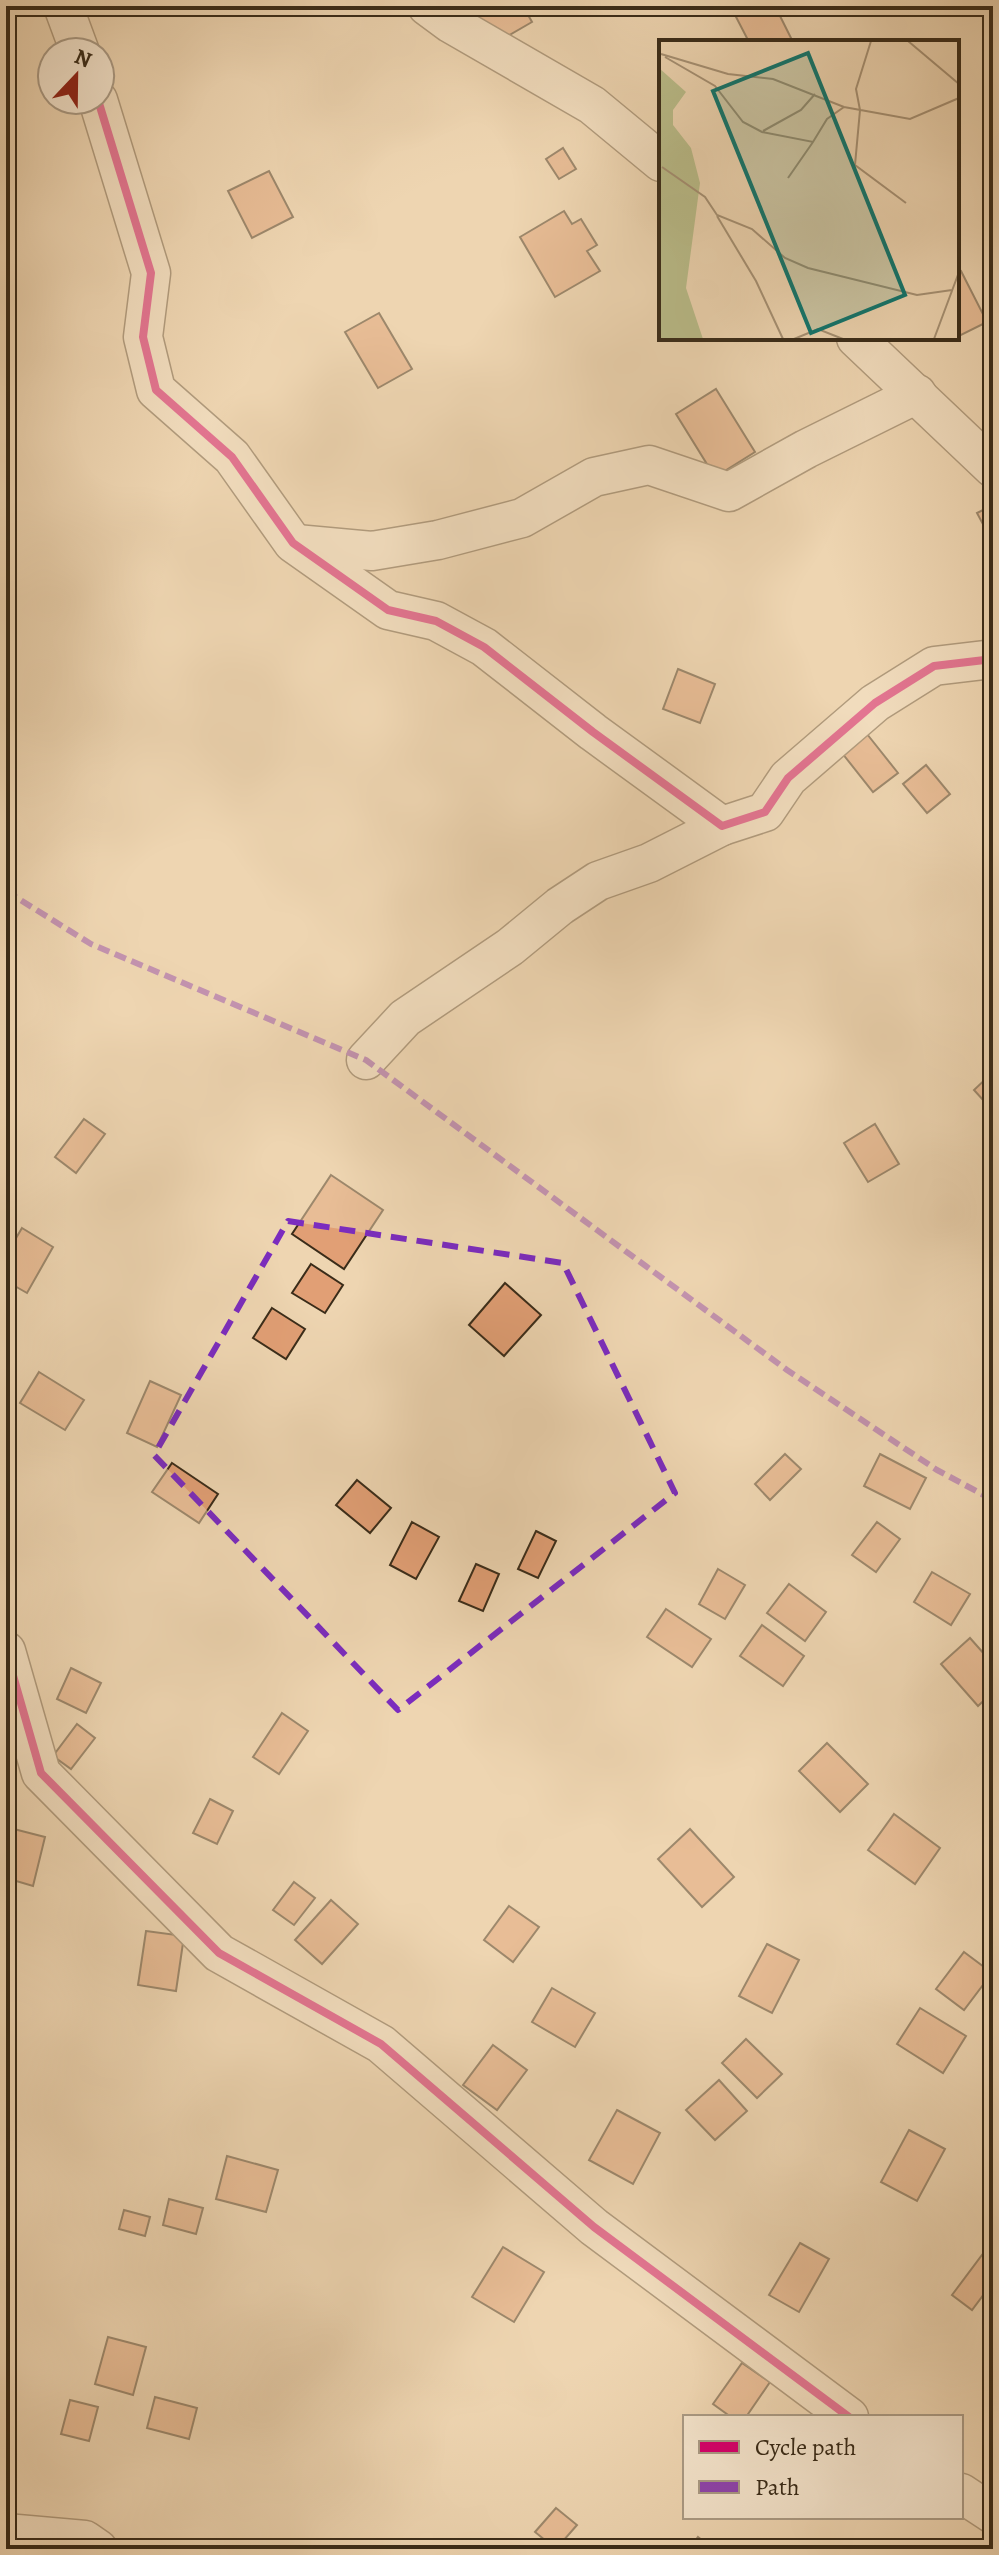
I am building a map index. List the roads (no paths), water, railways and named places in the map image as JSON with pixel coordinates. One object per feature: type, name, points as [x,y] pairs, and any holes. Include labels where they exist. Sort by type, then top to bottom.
[{"type":"street","points":[[63,6],[74,36]]},
{"type":"street","points":[[427,6],[450,23],[592,105],[659,160]]},
{"type":"street","points":[[103,116],[151,273],[143,337],[156,390],[232,457],[293,543],[388,610],[436,621],[484,647],[593,732],[722,826]]},
{"type":"street","points":[[858,340],[993,468]]},
{"type":"street","points":[[293,543],[372,551],[438,540],[522,518],[594,477],[649,465],[729,492],[806,449],[917,394]]},
{"type":"street","points":[[366,1060],[405,1018],[510,947],[560,906],[598,881],[649,863],[722,826],[765,812],[788,778],[875,703],[934,666],[993,659]]},
{"type":"street","points":[[6,1651],[41,1773],[219,1953],[381,2044],[594,2227],[846,2415]]},
{"type":"street","points":[[963,2494],[993,2514]]},
{"type":"street","points":[[6,2533],[85,2540],[98,2549]]}]
